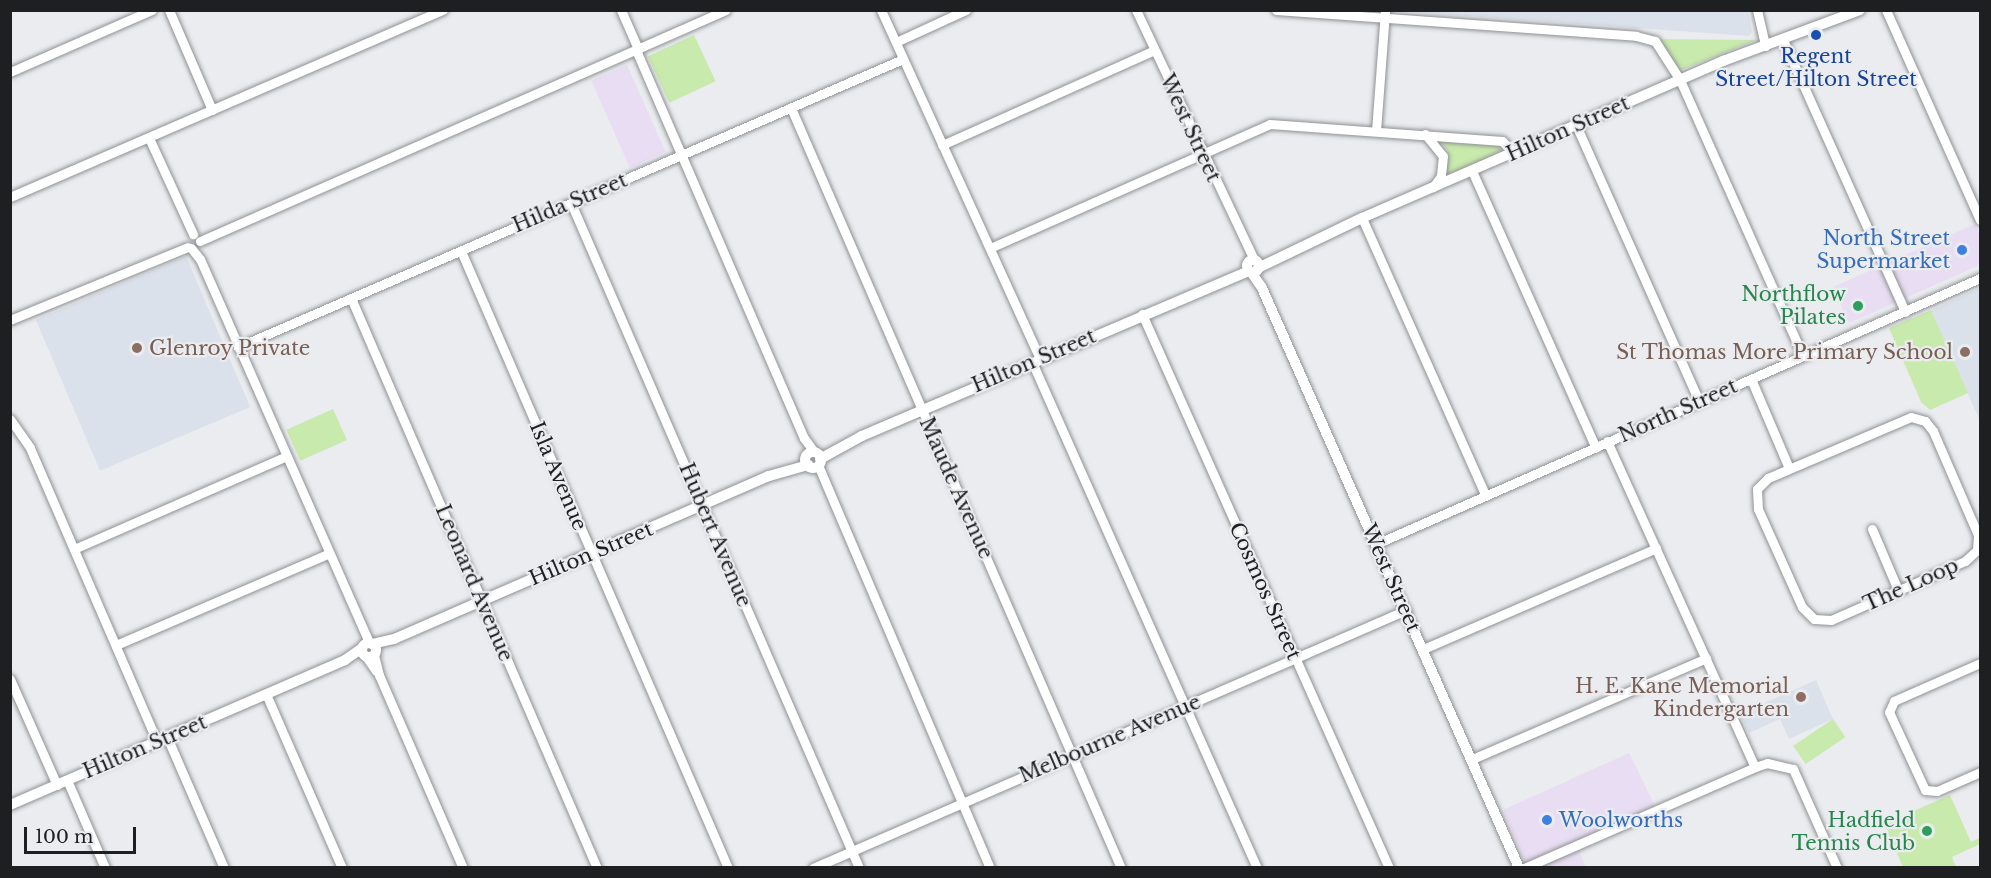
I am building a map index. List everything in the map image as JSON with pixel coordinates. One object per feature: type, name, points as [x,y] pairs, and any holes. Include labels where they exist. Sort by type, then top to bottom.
[{"type":"street","points":[[10,72],[152,10]]},
{"type":"street","points":[[169,10],[212,110]]},
{"type":"street","points":[[10,197],[443,10]]},
{"type":"street","points":[[621,10],[681,155],[990,867]]},
{"type":"street","points":[[10,320],[726,10]]},
{"type":"street","points":[[881,10],[990,248],[1185,706],[1257,867]]},
{"type":"street","points":[[896,42],[966,10]]},
{"type":"street","name":"West Street","points":[[1136,10],[1244,246],[1519,867]]},
{"type":"street","points":[[1276,10],[1384,14],[1646,38],[1663,49],[1680,80],[1803,356]]},
{"type":"street","points":[[1757,10],[1765,46]]},
{"type":"street","name":"Hilton Street","points":[[10,805],[813,460],[1036,360],[1680,80],[1860,10]]},
{"type":"street","points":[[1886,10],[1980,220]]},
{"type":"street","points":[[1376,131],[1384,14]]},
{"type":"street","points":[[1783,40],[1905,312]]},
{"type":"street","points":[[942,145],[1154,50]]},
{"type":"street","name":"Hilda Street","points":[[238,347],[903,59]]},
{"type":"street","name":"Maude Avenue","points":[[791,108],[1121,867]]},
{"type":"street","points":[[990,248],[1270,124],[1502,141],[1514,153]]},
{"type":"street","points":[[1576,125],[1699,401]]},
{"type":"street","points":[[1425,134],[1443,156],[1441,176],[1433,188]]},
{"type":"street","points":[[149,138],[463,867]]},
{"type":"street","points":[[1472,171],[1596,448]]},
{"type":"street","name":"Hubert Avenue","points":[[571,203],[859,867]]},
{"type":"street","points":[[1362,218],[1486,496]]},
{"type":"street","name":"Isla Avenue","points":[[461,250],[728,867]]},
{"type":"street","name":"North Street","points":[[1376,544],[1980,278]]},
{"type":"street","name":"Leonard Avenue","points":[[351,298],[597,867]]},
{"type":"street","name":"Cosmos Street","points":[[1142,315],[1389,867]]},
{"type":"street","points":[[1750,379],[1789,468]]},
{"type":"street","name":"The Loop","points":[[1917,418],[1929,425],[1979,543],[1965,561],[1826,622],[1818,622],[1806,613],[1755,496],[1761,482],[1789,468],[1901,420],[1917,418]]},
{"type":"street","points":[[10,419],[30,448],[116,645],[224,867]]},
{"type":"street","points":[[1607,441],[1755,767]]},
{"type":"street","points":[[74,549],[285,457]]},
{"type":"street","points":[[1872,529],[1898,590]]},
{"type":"street","points":[[1423,650],[1656,548]]},
{"type":"street","points":[[116,645],[327,554]]},
{"type":"street","name":"Melbourne Avenue","points":[[813,867],[1406,610]]},
{"type":"street","points":[[1472,759],[1706,658]]},
{"type":"street","points":[[1980,663],[1893,703],[1890,715],[1925,790],[1936,791],[1980,772]]},
{"type":"street","points":[[10,679],[57,785]]},
{"type":"street","points":[[266,694],[342,867]]},
{"type":"street","points":[[1524,867],[1767,763],[1793,769],[1836,865],[1825,867]]},
{"type":"street","points":[[68,780],[105,867]]},
{"type":"shaded area","points":[[1396,11],[1748,11],[1752,32],[1749,36]]},
{"type":"shaded area","points":[[627,65],[666,152],[630,168],[591,81]]},
{"type":"shaded area","points":[[1975,224],[1980,236],[1980,265],[1849,323],[1833,287]]},
{"type":"shaded area","name":"Glenroy Private","points":[[186,256],[250,407],[100,471],[36,320]]},
{"type":"shaded area","name":"St Thomas More Primary School","points":[[1980,288],[1980,421],[1931,310]]},
{"type":"shaded area","name":"H. E. Kane Memorial Kindergarten","points":[[1816,680],[1833,719],[1789,739],[1780,719],[1749,733],[1740,714]]},
{"type":"shaded area","points":[[1629,753],[1656,808],[1577,846],[1586,868],[1527,867],[1503,810]]},
{"type":"green space","points":[[694,35],[716,81],[669,103],[648,57]]},
{"type":"green space","points":[[1655,39],[1756,40],[1681,70]]},
{"type":"green space","points":[[1441,141],[1491,144],[1500,147],[1500,153],[1445,176],[1448,151]]},
{"type":"green space","points":[[1931,310],[1968,393],[1930,410],[1921,402],[1889,328]]},
{"type":"green space","points":[[333,409],[347,440],[300,461],[286,430]]},
{"type":"green space","points":[[1833,719],[1845,737],[1806,764],[1793,746]]},
{"type":"green space","name":"Hadfield Tennis Club","points":[[1950,795],[1971,842],[1980,838],[1980,844],[1952,857],[1956,867],[1903,867],[1884,824]]},
{"type":"place","name":"Regent Street/Hilton Street","points":[[1816,35]]},
{"type":"place","name":"North Street Supermarket","points":[[1962,250]]},
{"type":"place","name":"Northflow Pilates","points":[[1858,306]]},
{"type":"place","name":"Glenroy Private","points":[[137,348]]},
{"type":"place","name":"St Thomas More Primary School","points":[[1965,352]]},
{"type":"place","name":"H. E. Kane Memorial Kindergarten","points":[[1801,697]]},
{"type":"place","name":"Woolworths","points":[[1547,820]]},
{"type":"place","name":"Hadfield Tennis Club","points":[[1927,831]]}]
